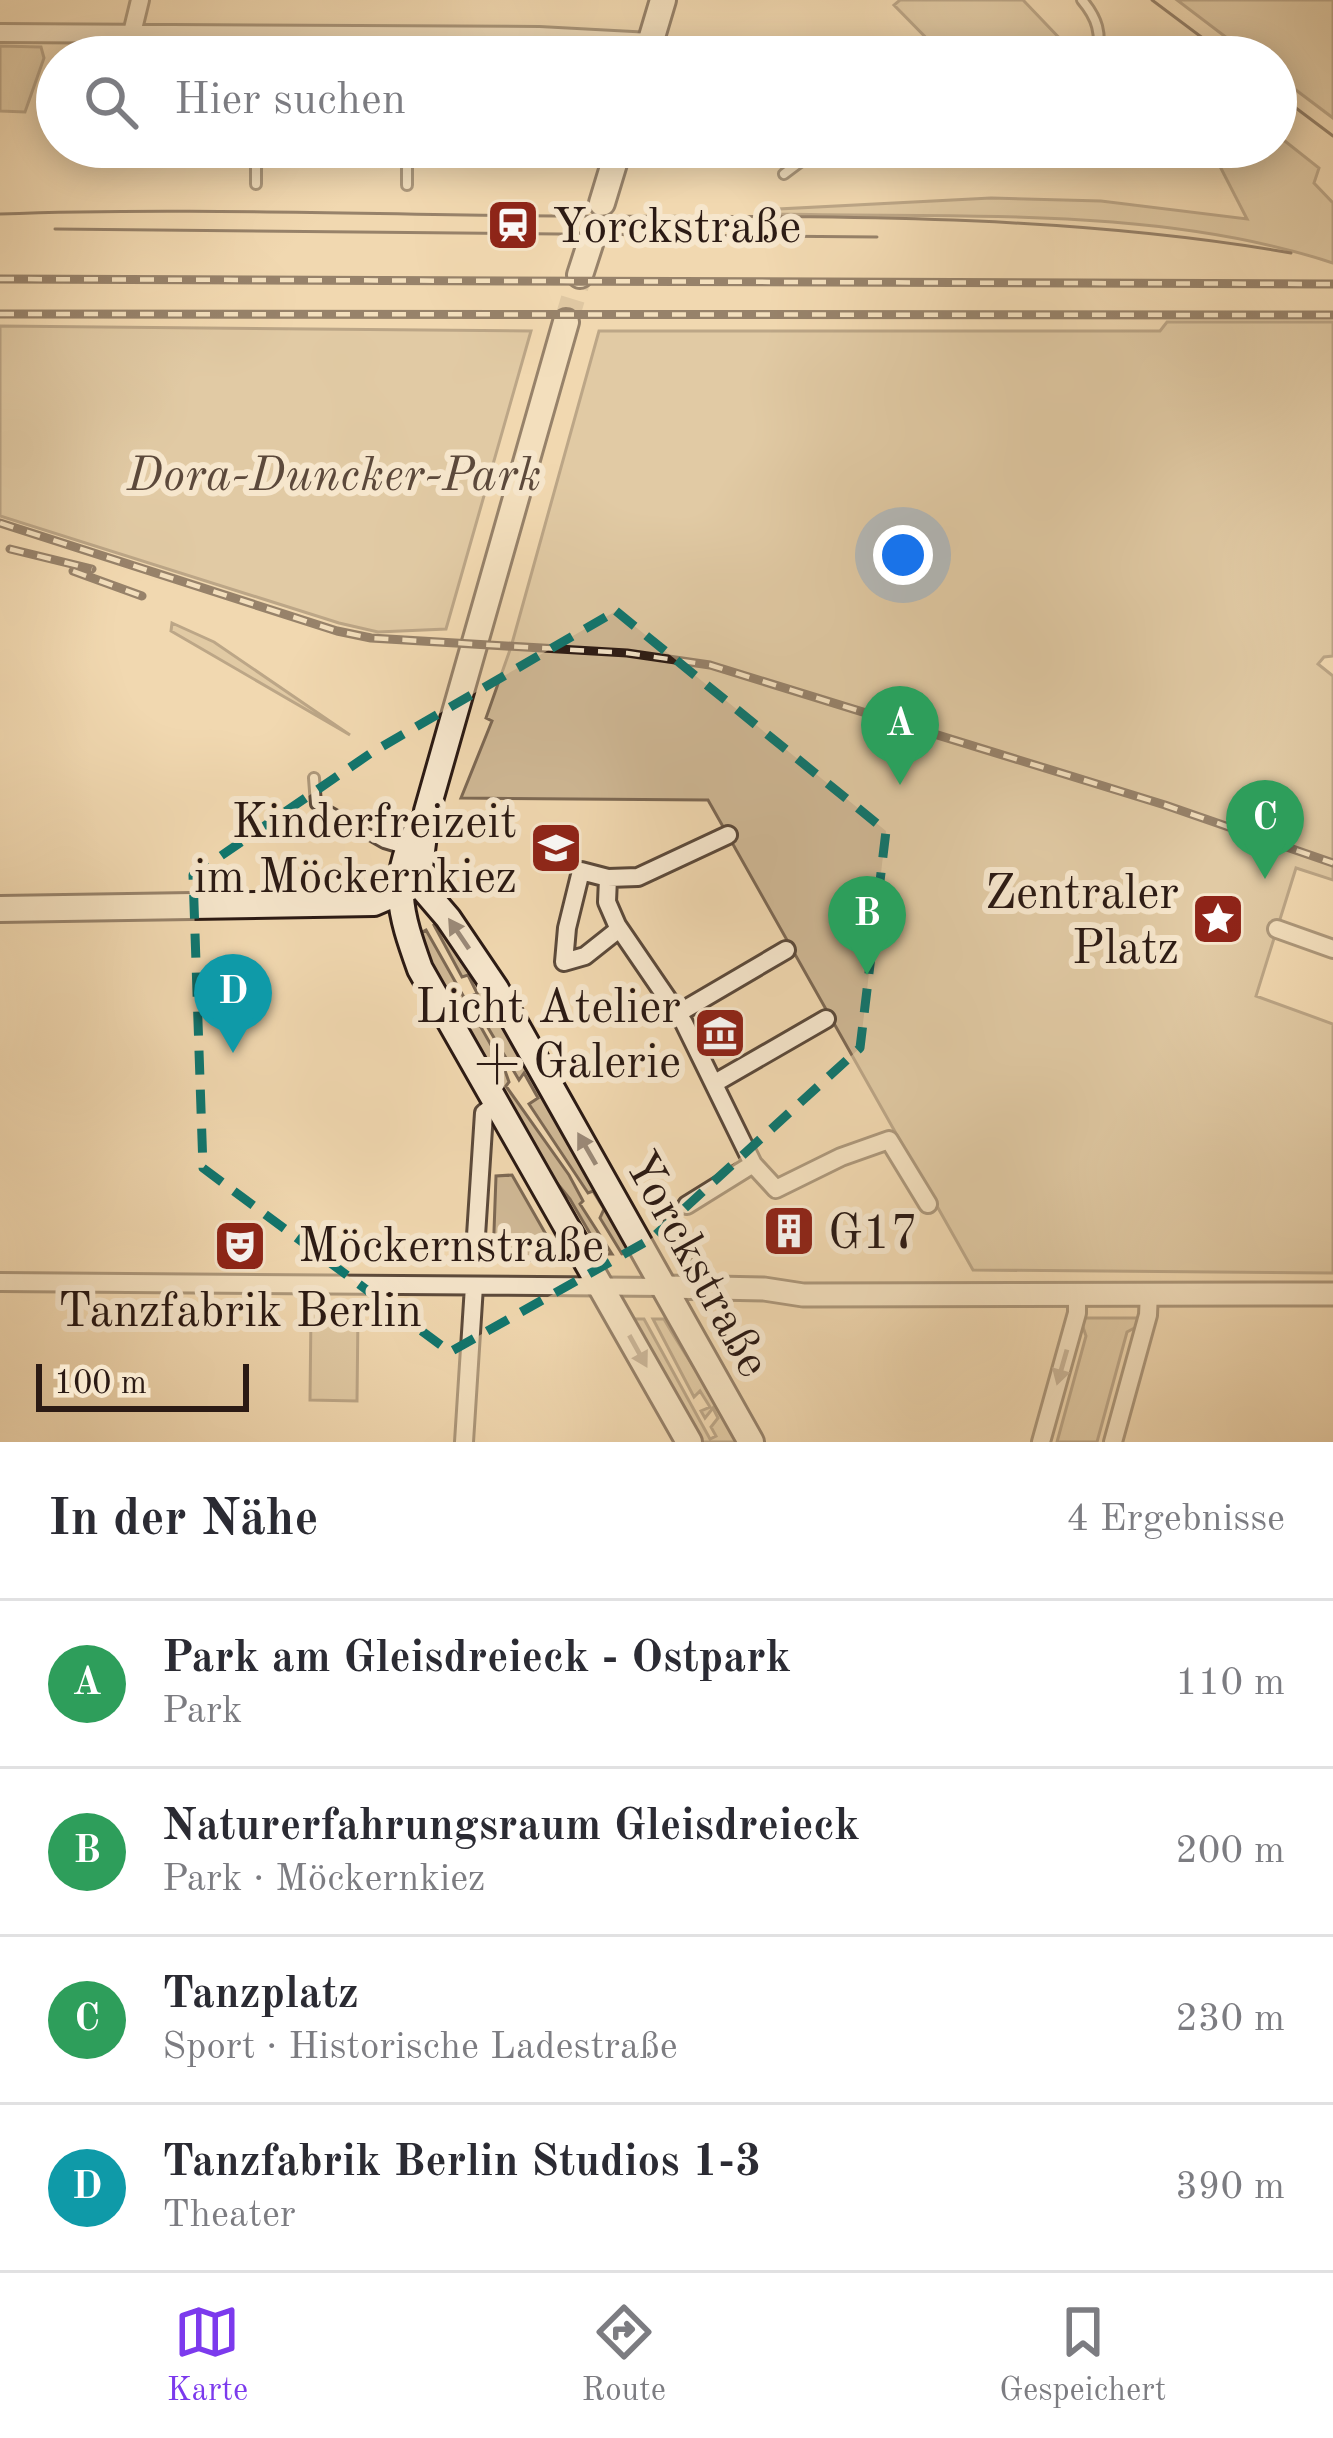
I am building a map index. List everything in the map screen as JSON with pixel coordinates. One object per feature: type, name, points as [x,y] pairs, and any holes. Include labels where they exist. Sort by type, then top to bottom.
[{"type":"main road","points":[[653,36],[663,0]]},
{"type":"main road","points":[[602,203],[613,168]]},
{"type":"main road","points":[[580,275],[591,241]]},
{"type":"main road","name":"Yorckstraße","points":[[566,322],[409,888],[399,905],[420,969],[689,1442]]},
{"type":"main road","name":"Yorckstraße","points":[[427,812],[406,849],[409,888],[448,918],[496,989],[751,1442]]},
{"type":"main road","points":[[0,909],[374,903],[409,888]]},
{"type":"street","points":[[132,33],[140,0]]},
{"type":"street","points":[[0,33],[519,36]]},
{"type":"street","points":[[619,929],[585,956],[564,962],[581,871],[608,878],[638,877],[728,835]]},
{"type":"street","points":[[608,878],[607,902],[619,929],[677,1014],[754,1164],[776,1189],[889,1140],[928,1204]]},
{"type":"street","points":[[1277,929],[1333,949]]},
{"type":"street","points":[[677,1014],[786,950]]},
{"type":"street","points":[[716,1083],[826,1019]]},
{"type":"street","points":[[476,1251],[484,1113],[496,1104]]},
{"type":"street","points":[[687,1205],[754,1164]]},
{"type":"street","name":"Möckernstraße","points":[[0,1282],[764,1288],[803,1294],[1333,1294]]},
{"type":"street","points":[[464,1442],[474,1286]]},
{"type":"street","points":[[1041,1442],[1077,1313],[1077,1292]]},
{"type":"street","points":[[1113,1442],[1148,1315],[1149,1292]]},
{"type":"lane","points":[[1082,0],[1095,15],[1100,36]]},
{"type":"lane","points":[[256,168],[256,184]]},
{"type":"lane","points":[[407,168],[407,185]]},
{"type":"lane","points":[[784,174],[790,168]]},
{"type":"lane","points":[[314,778],[316,804],[384,843],[406,849]]},
{"type":"lane","points":[[667,1224],[686,1258]]},
{"type":"highlighted area","points":[[616,611],[886,831],[860,1048],[651,1239],[450,1352],[203,1168],[193,875],[371,753]]},
{"type":"green space","points":[[900,0],[1023,0],[1057,36],[924,36],[894,5]]},
{"type":"green space","points":[[1177,0],[1333,0],[1333,118],[1297,91],[1297,36],[1224,36]]},
{"type":"green space","points":[[0,46],[36,47],[36,81],[25,112],[0,111]]},
{"type":"green space","points":[[1297,151],[1319,168],[1314,183],[1333,203],[1333,263],[1199,232],[1129,224],[988,216],[780,214],[779,209],[991,198],[1101,201],[1247,219],[1221,168],[1297,168]]},
{"type":"green space","points":[[1167,322],[1333,322],[1333,656],[1318,664],[1333,676],[1333,880],[1296,868],[1256,996],[1333,1024],[1333,1273],[973,1270],[708,800],[461,798],[492,721],[486,718],[511,647],[599,331],[1160,331]]},
{"type":"green space","name":"Dora-Duncker-Park","points":[[0,326],[531,331],[446,629],[378,632],[339,623],[0,516]]},
{"type":"green space","points":[[172,623],[214,642],[350,735],[171,631]]},
{"type":"green space","points":[[439,922],[471,969],[634,1254],[622,1254],[600,1218],[604,1209],[593,1191],[588,1193],[529,1104],[538,1098],[524,1073],[519,1080],[474,1004],[477,993],[468,975],[462,977],[434,925]]},
{"type":"green space","points":[[426,930],[504,1068],[506,1086],[569,1175],[583,1201],[580,1204],[612,1254],[602,1254],[548,1172],[433,969],[419,934]]},
{"type":"green space","points":[[512,1175],[556,1252],[554,1261],[493,1259],[496,1176]]},
{"type":"green space","points":[[311,1312],[358,1312],[357,1401],[310,1400]]},
{"type":"green space","points":[[1080,1318],[1141,1318],[1140,1325],[1127,1332],[1097,1442],[1057,1442],[1086,1336]]},
{"type":"green space","points":[[630,1319],[644,1319],[710,1439],[716,1436],[711,1427],[718,1418],[713,1408],[705,1418],[701,1411],[710,1407],[700,1391],[694,1397],[653,1319],[664,1319],[740,1442],[700,1442]]},
{"type":"tunnel","points":[[591,241],[602,203]]},
{"type":"tunnel","points":[[566,322],[580,275]]},
{"type":"tram line","points":[[1152,0],[1200,36]]},
{"type":"tram line","points":[[1297,109],[1333,136]]},
{"type":"tram line","points":[[0,214],[208,211],[925,219],[1109,230],[1291,253]]},
{"type":"tram line","points":[[55,229],[877,237]]},
{"type":"railway","points":[[0,279],[1333,284]]},
{"type":"railway","points":[[0,314],[1333,315]]},
{"type":"railway","points":[[0,523],[371,638],[627,653],[710,665],[1165,805],[1333,863]]},
{"type":"railway","points":[[10,549],[92,569]]},
{"type":"railway","points":[[73,571],[142,596]]},
{"type":"place","name":"Yorckstraße","points":[[513,225]]},
{"type":"place","name":"Park am Gleisdreieck - Ostpark","points":[[900,785]]},
{"type":"place","name":"Kinderfreizeit im Möckernkiez","points":[[556,848]]},
{"type":"place","name":"Tanzplatz","points":[[1265,879]]},
{"type":"place","name":"Zentraler Platz","points":[[1218,919]]},
{"type":"place","name":"Naturerfahrungsraum Gleisdreieck","points":[[867,975]]},
{"type":"place","name":"Licht Atelier + Galerie","points":[[720,1033]]},
{"type":"place","name":"Tanzfabrik Berlin Studios 1-3","points":[[233,1053]]},
{"type":"place","name":"G17","points":[[789,1231]]},
{"type":"place","name":"Tanzfabrik Berlin","points":[[240,1246]]}]
